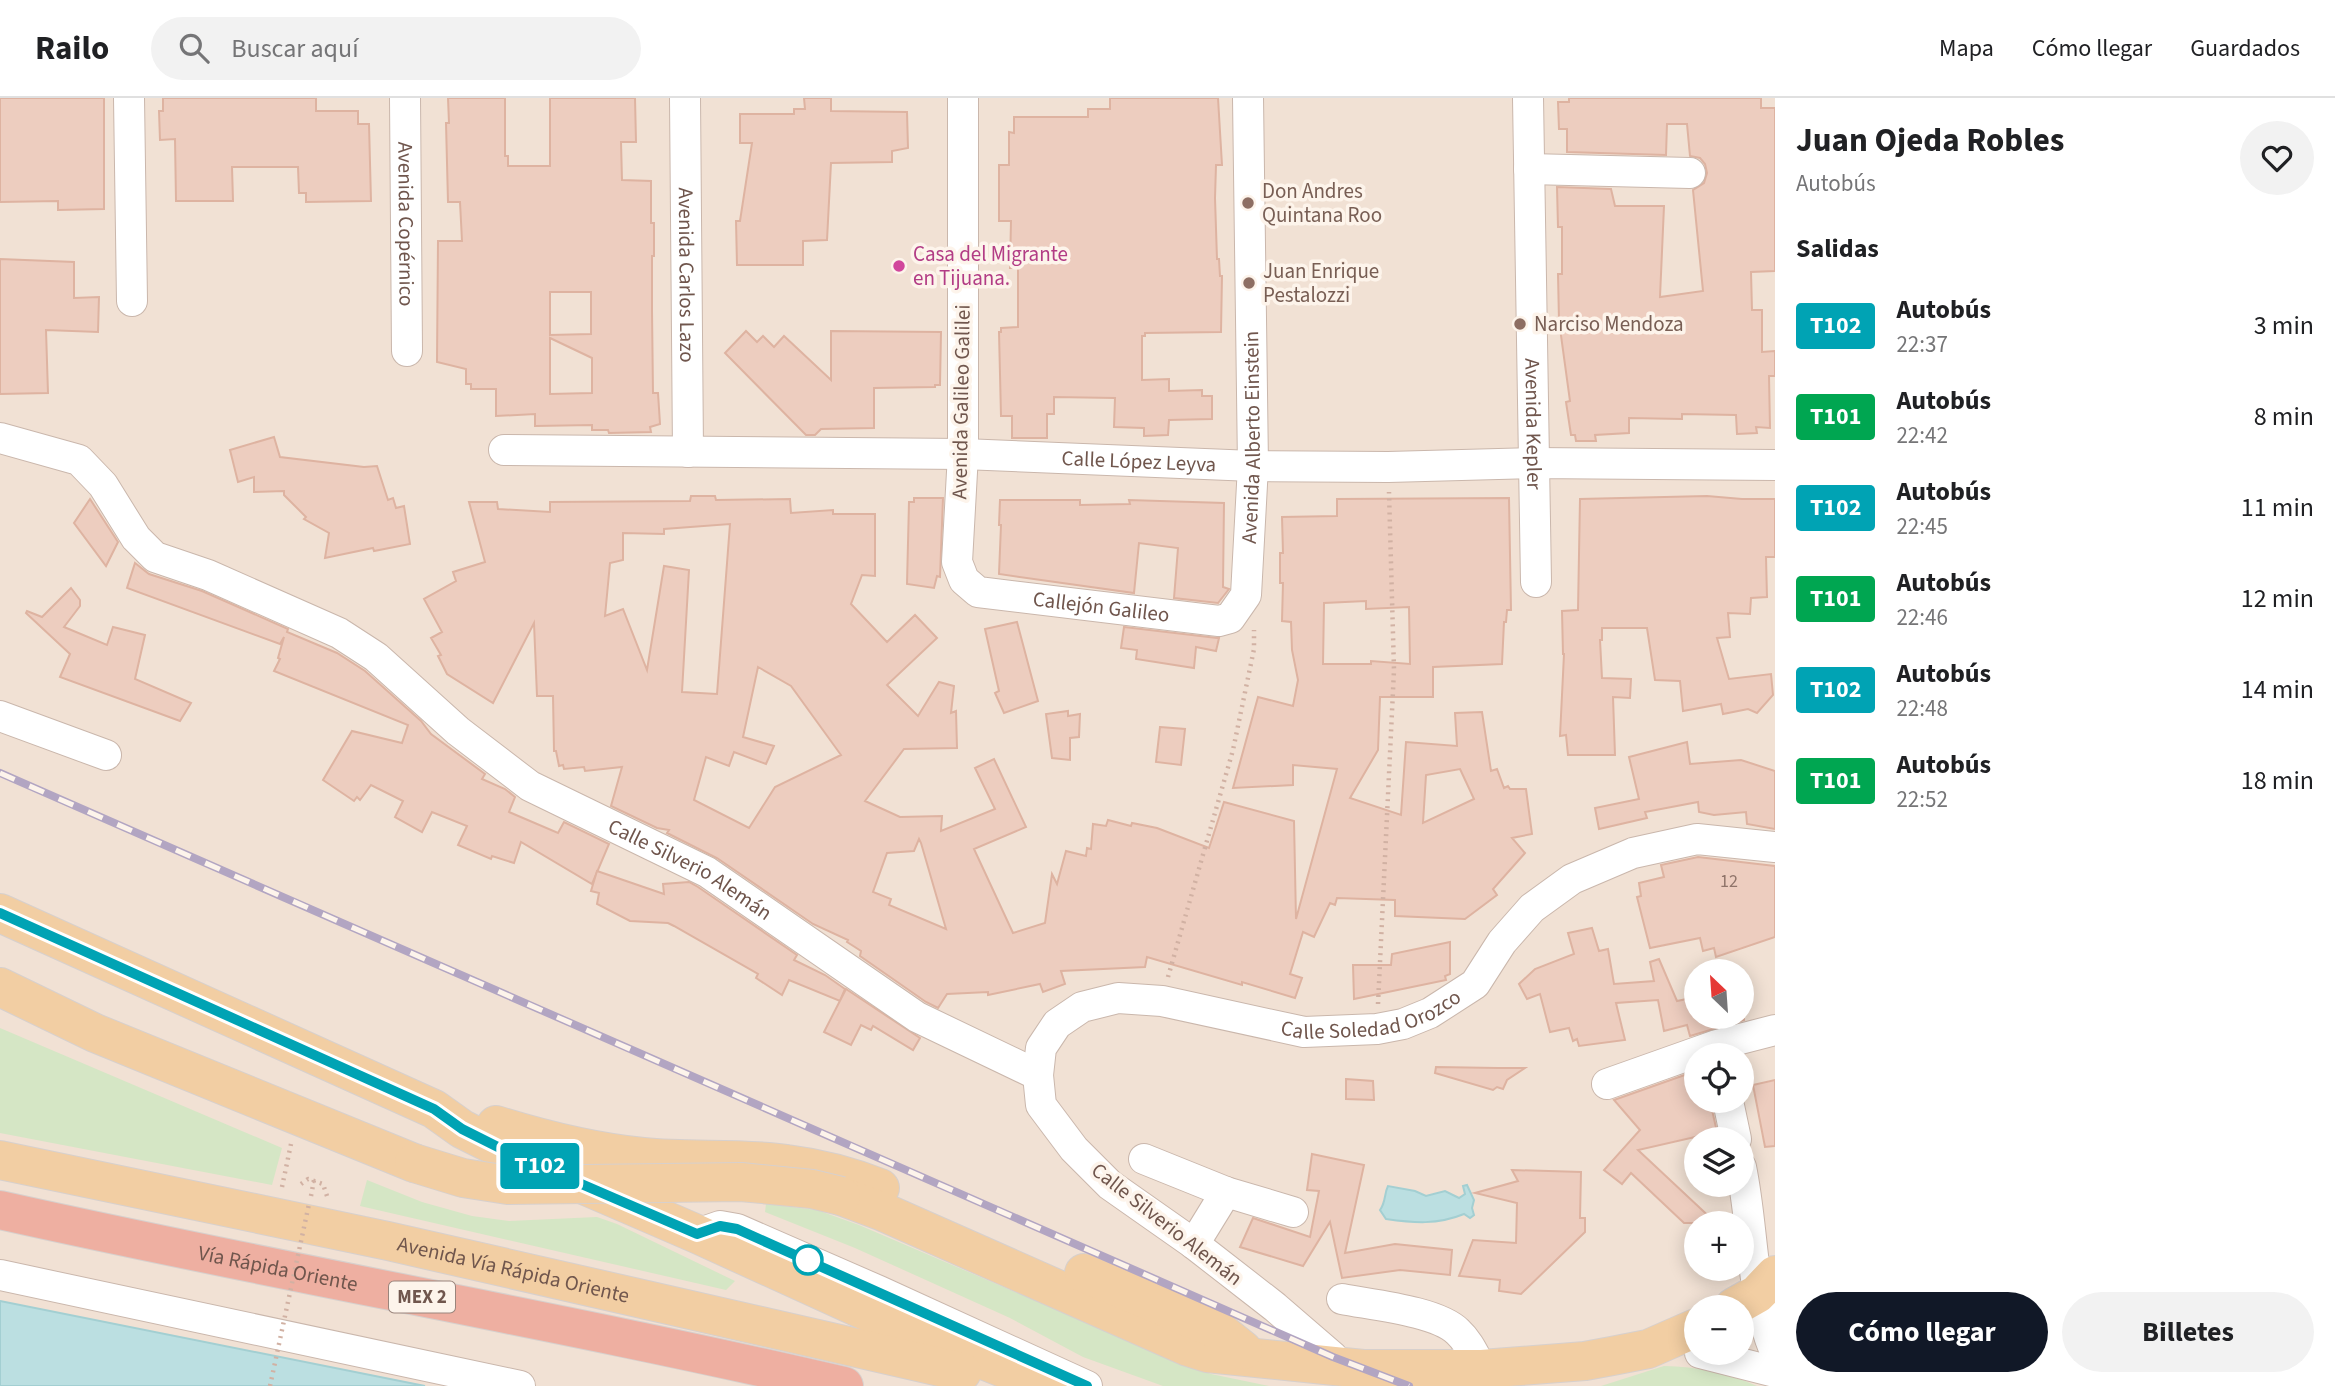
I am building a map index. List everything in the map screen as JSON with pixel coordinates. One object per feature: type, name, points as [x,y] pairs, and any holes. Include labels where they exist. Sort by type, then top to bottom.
[{"type":"highway","points":[[0,1190],[153,1244]]},
{"type":"highway","name":"Vía Rápida Oriente","points":[[0,1210],[153,1244],[698,1352],[844,1386]]},
{"type":"main road","points":[[0,913],[434,1109],[462,1129],[512,1154],[901,1327],[1048,1386]]},
{"type":"main road","points":[[0,987],[95,1033],[414,1163],[463,1178],[508,1185],[741,1182],[812,1189],[841,1196],[894,1217],[1207,1353],[1363,1369],[1482,1369],[1585,1361],[1648,1349],[1684,1333]]},
{"type":"main road","points":[[434,1109],[606,1152],[686,1160],[785,1163],[854,1178],[1218,1330],[1250,1356]]},
{"type":"main road","name":"Avenida Vía Rápida Oriente","points":[[0,1160],[388,1241],[1025,1386]]},
{"type":"street","points":[[129,98],[132,301]]},
{"type":"street","name":"Avenida Copérnico","points":[[405,98],[407,351]]},
{"type":"street","name":"Avenida Carlos Lazo","points":[[685,98],[688,452]]},
{"type":"street","name":"Avenida Galileo Galilei","points":[[963,98],[962,454],[957,562],[964,580]]},
{"type":"street","name":"Avenida Alberto Einstein","points":[[1238,607],[1247,595],[1252,466],[1248,98]]},
{"type":"street","name":"Avenida Kepler","points":[[1528,98],[1536,582]]},
{"type":"street","points":[[1529,169],[1690,173]]},
{"type":"street","name":"Calle Silverio Alemán","points":[[0,438],[79,460],[103,485],[136,538],[155,557],[208,575],[339,633],[376,657],[458,731],[530,786],[706,872],[917,1017],[1038,1075],[1041,1105],[1074,1149],[1110,1185],[1194,1244],[1275,1307],[1333,1357],[1336,1366]]},
{"type":"street","name":"Calle López Leyva","points":[[504,450],[962,454],[1252,466],[1388,467],[1533,463],[1775,465]]},
{"type":"street","name":"Callejón Galileo","points":[[964,580],[978,592],[1219,621],[1230,618],[1238,607]]},
{"type":"street","points":[[0,716],[106,755]]},
{"type":"street","name":"Calle Soledad Orozco","points":[[1038,1075],[1041,1048],[1057,1024],[1082,1007],[1118,998],[1161,1002],[1304,1032],[1377,1029],[1403,1024],[1430,1013],[1475,984],[1502,942],[1532,908],[1572,878],[1633,853],[1697,839],[1775,848]]},
{"type":"street","points":[[1738,1043],[1775,1030]]},
{"type":"street","points":[[1607,1084],[1684,1060]]},
{"type":"street","points":[[1144,1159],[1226,1192],[1293,1212]]},
{"type":"street","points":[[1194,1244],[1226,1192]]},
{"type":"street","points":[[1748,1197],[1755,1292],[1773,1341]]},
{"type":"street","points":[[697,1234],[720,1226],[737,1229],[1087,1386]]},
{"type":"street","points":[[0,1275],[520,1386]]},
{"type":"street","points":[[1342,1299],[1426,1315],[1446,1323],[1464,1338],[1482,1369]]},
{"type":"street","points":[[1648,1349],[1684,1349]]},
{"type":"street","points":[[1748,1365],[1775,1372]]},
{"type":"path","points":[[1377,1029],[1394,670],[1388,467]]},
{"type":"path","points":[[1161,1002],[1233,750],[1254,649],[1254,631],[1249,618],[1238,607]]},
{"type":"path","points":[[282,1188],[292,1142]]},
{"type":"path","points":[[302,1184],[308,1179],[323,1184],[327,1196]]},
{"type":"path","points":[[270,1386],[309,1204]]},
{"type":"shaded area","points":[[0,98],[1775,98],[1775,1386],[0,1386]]},
{"type":"green space","points":[[0,1028],[282,1148],[272,1185],[0,1133]]},
{"type":"green space","points":[[367,1180],[422,1202],[472,1216],[509,1221],[597,1217],[735,1281],[726,1290],[360,1206]]},
{"type":"green space","points":[[766,1204],[817,1210],[859,1225],[1162,1355],[1211,1374],[1269,1386],[1163,1386],[1083,1357],[1010,1318],[855,1248],[765,1212]]},
{"type":"green space","points":[[1664,1366],[1712,1371],[1757,1386],[1601,1386]]},
{"type":"water","points":[[1467,1185],[1474,1200],[1474,1215],[1470,1218],[1464,1214],[1435,1221],[1406,1221],[1386,1219],[1380,1210],[1388,1186],[1426,1196],[1445,1191],[1459,1198],[1465,1194],[1463,1186]]},
{"type":"water","points":[[0,1301],[425,1386],[0,1386]]},
{"type":"building","points":[[0,98],[104,98],[104,209],[58,210],[58,201],[0,202]]},
{"type":"building","points":[[163,98],[316,98],[316,111],[358,111],[358,124],[369,124],[371,201],[306,202],[306,193],[299,193],[298,167],[232,167],[233,201],[176,201],[175,139],[160,140],[159,111],[163,111]]},
{"type":"building","points":[[448,98],[505,98],[505,156],[508,156],[508,166],[550,166],[550,98],[635,98],[636,142],[621,142],[622,180],[651,181],[651,223],[654,223],[653,393],[658,393],[660,424],[650,427],[651,432],[609,433],[608,430],[592,430],[592,425],[535,426],[535,414],[496,416],[496,389],[471,389],[471,384],[466,384],[466,369],[437,362],[438,241],[462,241],[460,202],[448,202],[446,123],[449,123]],"holes":[[[550,292],[591,292],[591,334],[550,335]],[[550,338],[592,358],[592,393],[550,394]]]},
{"type":"building","points":[[804,98],[831,98],[831,111],[907,112],[908,148],[892,151],[892,162],[831,163],[827,240],[803,241],[803,265],[737,265],[736,221],[740,221],[752,143],[740,143],[740,114],[794,114],[794,109],[805,109]]},
{"type":"building","points":[[1110,98],[1218,98],[1222,165],[1216,165],[1215,198],[1217,259],[1222,276],[1221,332],[1145,333],[1145,336],[1142,336],[1142,380],[1169,379],[1169,391],[1202,390],[1202,396],[1212,396],[1212,419],[1169,420],[1168,435],[1144,436],[1144,428],[1114,427],[1115,398],[1054,397],[1054,414],[1047,414],[1047,438],[1012,438],[1012,416],[1001,416],[999,332],[1001,328],[1018,327],[1018,268],[1010,268],[1011,221],[999,221],[999,165],[1009,165],[1009,132],[1014,133],[1014,117],[1088,117],[1088,109],[1110,109]]},
{"type":"building","points":[[1569,98],[1761,98],[1761,108],[1775,108],[1775,271],[1751,272],[1752,310],[1762,310],[1762,352],[1775,351],[1775,376],[1769,376],[1770,428],[1756,427],[1757,433],[1737,434],[1736,415],[1682,414],[1682,419],[1629,418],[1629,433],[1595,435],[1596,441],[1576,441],[1575,435],[1571,435],[1566,402],[1570,401],[1559,321],[1558,274],[1562,274],[1562,227],[1558,227],[1557,187],[1611,189],[1615,206],[1664,206],[1660,297],[1703,291],[1693,190],[1704,183],[1707,173],[1700,158],[1690,156],[1687,124],[1667,124],[1666,155],[1567,152],[1567,129],[1559,129],[1558,102],[1569,102]]},
{"type":"building","points":[[0,259],[74,262],[74,298],[99,297],[98,332],[46,330],[48,393],[0,394]]},
{"type":"building","points":[[746,331],[757,342],[763,336],[774,347],[784,336],[831,380],[831,331],[941,332],[940,385],[874,388],[874,428],[821,429],[815,435],[806,435],[725,353]]},
{"type":"building","points":[[274,437],[280,457],[364,467],[377,466],[388,500],[393,498],[396,508],[404,506],[410,544],[325,558],[329,533],[304,519],[306,517],[284,495],[284,491],[254,492],[254,477],[238,482],[230,450]]},
{"type":"building","points":[[691,496],[715,496],[716,500],[790,499],[791,513],[833,510],[833,514],[875,514],[875,576],[862,575],[851,604],[887,642],[915,615],[937,638],[887,685],[918,716],[939,682],[954,686],[951,713],[956,711],[957,748],[904,749],[865,801],[900,817],[942,816],[941,831],[995,809],[975,768],[994,759],[1026,827],[974,849],[1013,933],[1045,923],[1052,874],[1057,884],[1066,851],[1086,856],[1087,848],[1091,849],[1093,824],[1106,826],[1108,820],[1131,826],[1132,823],[1157,828],[1209,848],[1224,802],[1294,821],[1296,919],[1337,769],[1293,765],[1293,785],[1233,788],[1258,697],[1293,706],[1298,680],[1292,650],[1291,622],[1282,621],[1282,517],[1337,516],[1337,499],[1509,498],[1511,610],[1507,610],[1504,622],[1502,664],[1433,667],[1433,697],[1380,697],[1378,750],[1350,798],[1401,815],[1406,742],[1457,746],[1455,713],[1482,712],[1491,771],[1497,769],[1504,788],[1508,786],[1510,789],[1526,789],[1532,834],[1512,838],[1525,853],[1493,889],[1497,895],[1465,919],[1395,916],[1395,900],[1337,898],[1335,905],[1330,903],[1314,937],[1303,932],[1290,974],[1302,978],[1295,998],[1147,957],[1145,967],[1061,971],[1065,984],[1043,992],[1040,984],[988,995],[988,992],[947,994],[938,1008],[860,956],[861,951],[847,942],[848,940],[813,924],[717,858],[667,833],[669,830],[657,828],[611,806],[622,767],[585,771],[584,767],[564,769],[563,765],[559,766],[554,751],[553,696],[537,696],[534,623],[493,703],[447,674],[438,656],[441,655],[431,638],[442,632],[424,599],[456,581],[453,572],[485,562],[469,502],[497,502],[498,509],[550,512],[550,502],[690,501]],"holes":[[[730,524],[717,694],[682,692],[689,570],[664,566],[647,670],[623,609],[605,616],[610,563],[623,560],[623,533],[664,534],[664,529]],[[1366,601],[1366,609],[1409,607],[1410,664],[1371,661],[1371,664],[1323,664],[1324,603]],[[758,667],[791,686],[841,755],[775,787],[749,828],[694,800],[706,757],[729,766],[734,752],[766,764],[774,746],[743,737]],[[1460,769],[1474,799],[1423,823],[1426,775]],[[919,839],[946,929],[889,905],[891,899],[873,892],[887,853],[914,851]]]},
{"type":"building","points":[[1707,496],[1775,499],[1775,557],[1766,557],[1767,597],[1751,598],[1750,614],[1728,613],[1730,637],[1717,638],[1729,679],[1771,674],[1773,695],[1757,713],[1748,709],[1723,714],[1721,704],[1683,711],[1680,681],[1655,680],[1647,628],[1602,628],[1602,678],[1631,679],[1630,698],[1613,697],[1615,755],[1568,755],[1566,735],[1560,736],[1564,654],[1562,611],[1578,610],[1580,499]]},
{"type":"building","points":[[914,498],[943,498],[940,577],[937,576],[934,588],[907,584],[909,502],[914,502]]},
{"type":"building","points":[[90,499],[118,542],[106,566],[74,523]]},
{"type":"building","points":[[1000,500],[1080,500],[1080,505],[1130,504],[1129,500],[1224,503],[1223,587],[1229,589],[1218,603],[1174,598],[1178,548],[1139,543],[1134,593],[999,574]]},
{"type":"building","points":[[135,563],[149,574],[202,591],[288,629],[287,632],[337,653],[365,671],[421,721],[431,734],[485,774],[482,779],[505,789],[515,797],[509,812],[558,833],[564,822],[609,844],[592,884],[521,842],[514,863],[492,856],[491,859],[458,845],[467,826],[432,812],[422,832],[395,817],[403,801],[371,785],[360,800],[357,797],[354,801],[323,780],[352,731],[402,743],[408,725],[274,671],[280,659],[278,658],[284,637],[280,644],[127,588]]},
{"type":"building","points":[[71,588],[80,600],[80,606],[64,627],[107,645],[113,627],[145,635],[135,679],[191,703],[180,721],[60,677],[70,654],[26,613],[27,611],[42,617]]},
{"type":"building","points":[[1017,622],[1038,701],[1004,713],[995,693],[999,691],[985,629]]},
{"type":"building","points":[[1124,627],[1219,638],[1216,651],[1196,647],[1194,668],[1136,659],[1137,650],[1121,648]]},
{"type":"building","points":[[1068,711],[1068,716],[1080,714],[1079,737],[1070,738],[1070,760],[1052,758],[1046,714]]},
{"type":"building","points":[[1160,727],[1185,729],[1181,765],[1156,762]]},
{"type":"building","points":[[1687,742],[1690,764],[1741,760],[1775,771],[1775,829],[1747,824],[1746,812],[1714,815],[1699,812],[1698,802],[1645,812],[1647,818],[1599,829],[1595,808],[1639,799],[1629,757]]},
{"type":"building","points":[[1698,857],[1775,866],[1775,937],[1716,957],[1714,948],[1703,951],[1700,938],[1650,948],[1637,897],[1641,896],[1639,883],[1664,877],[1661,865]]},
{"type":"building","points":[[597,871],[664,894],[663,884],[689,882],[797,955],[794,960],[825,975],[845,989],[840,1001],[789,980],[782,995],[756,978],[758,974],[668,923],[630,921],[597,904],[599,893],[591,891]]},
{"type":"building","points":[[1592,928],[1599,951],[1608,949],[1614,984],[1654,981],[1650,962],[1659,959],[1677,1001],[1684,1000],[1684,1026],[1664,1031],[1658,1000],[1616,1003],[1625,1040],[1579,1046],[1577,1039],[1573,1041],[1569,1028],[1550,1032],[1540,994],[1527,999],[1519,984],[1535,969],[1574,954],[1568,933]]},
{"type":"building","points":[[1450,942],[1450,974],[1445,976],[1446,980],[1354,999],[1353,965],[1391,965],[1392,954]]},
{"type":"building","points":[[846,989],[920,1038],[913,1050],[873,1026],[871,1030],[861,1025],[851,1045],[824,1032]]},
{"type":"building","points":[[1688,1029],[1714,1029],[1690,1036]]},
{"type":"building","points":[[1436,1067],[1525,1068],[1507,1080],[1503,1089],[1497,1087],[1493,1090],[1435,1073]]},
{"type":"building","points":[[1684,1075],[1684,1113],[1713,1113],[1716,1127],[1684,1127],[1684,1140],[1638,1150],[1684,1193],[1684,1197],[1688,1197],[1703,1211],[1684,1211],[1684,1223],[1631,1173],[1622,1184],[1604,1170],[1640,1130],[1614,1100]]},
{"type":"building","points":[[1346,1079],[1373,1081],[1374,1100],[1346,1099]]},
{"type":"building","points":[[1775,1080],[1775,1146],[1765,1147],[1754,1085]]},
{"type":"building","points":[[1312,1154],[1364,1165],[1345,1253],[1395,1244],[1452,1250],[1450,1275],[1400,1270],[1342,1278],[1330,1222],[1303,1266],[1240,1247],[1253,1218],[1310,1237],[1319,1191],[1307,1190]]},
{"type":"building","points":[[1512,1170],[1581,1172],[1580,1218],[1585,1218],[1585,1232],[1521,1294],[1499,1291],[1500,1280],[1459,1276],[1473,1240],[1516,1243],[1517,1203],[1475,1193],[1518,1181]]},
{"type":"railway","points":[[0,773],[1333,1357],[1409,1386]]},
{"type":"bus line","name":"T102","points":[[0,913],[434,1109],[462,1129],[512,1154],[697,1234],[720,1226],[737,1229],[1087,1386]]},
{"type":"place","name":"Don Andres Quintana Roo","points":[[1248,203]]},
{"type":"place","name":"Casa del Migrante en Tijuana.","points":[[899,266]]},
{"type":"place","name":"Juan Enrique Pestalozzi","points":[[1249,283]]},
{"type":"place","name":"Narciso Mendoza","points":[[1520,324]]}]
